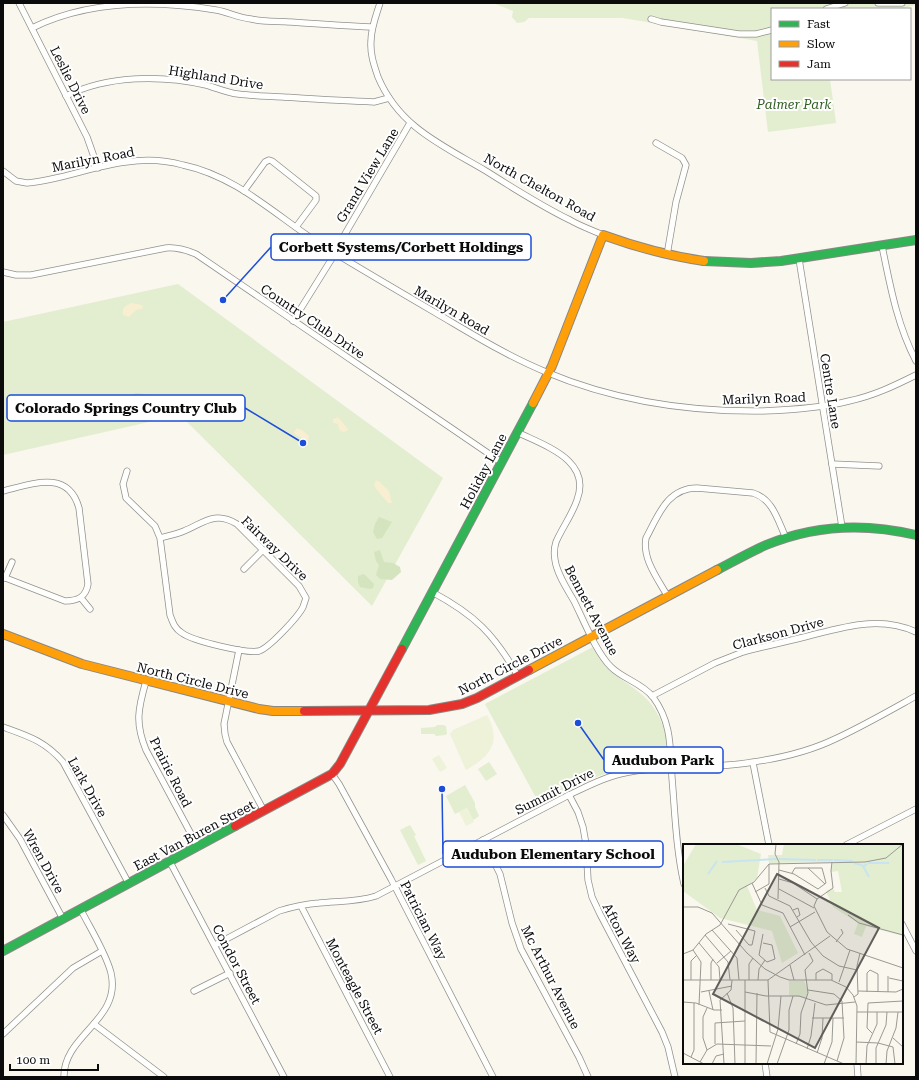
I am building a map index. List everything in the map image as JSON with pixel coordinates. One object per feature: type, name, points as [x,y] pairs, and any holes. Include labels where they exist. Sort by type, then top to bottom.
[{"type":"street","name":"Leslie Drive","points":[[20,3],[87,137],[98,168]]},
{"type":"street","name":"North Chelton Road","points":[[380,3],[372,27],[371,42],[373,64],[381,84],[389,98],[410,123],[426,135],[522,193],[570,220],[603,235],[633,246],[691,260],[740,263],[799,259],[916,240]]},
{"type":"street","points":[[829,8],[845,3]]},
{"type":"street","points":[[878,3],[902,3]]},
{"type":"street","points":[[32,28],[56,17],[79,11],[110,6],[145,4],[177,5],[205,9],[232,14],[251,20],[372,27]]},
{"type":"street","points":[[651,19],[661,22],[739,34],[756,34],[771,30]]},
{"type":"street","name":"Highland Drive","points":[[66,96],[96,84],[149,79],[193,83],[239,94],[374,102],[389,98]]},
{"type":"street","name":"Grand View Lane","points":[[293,321],[410,123]]},
{"type":"street","points":[[656,143],[682,158],[686,165],[676,202],[667,255]]},
{"type":"street","points":[[244,191],[265,162],[269,160],[272,161],[316,196],[316,200],[296,227]]},
{"type":"street","name":"Marilyn Road","points":[[3,171],[16,181],[27,183],[137,161],[171,162],[209,172],[229,181],[334,253],[482,340],[521,361],[548,373],[612,394],[668,406],[736,411],[782,410],[849,401],[875,393],[916,375]]},
{"type":"street","name":"Holiday Lane","points":[[369,711],[548,373],[603,235]]},
{"type":"street","points":[[882,246],[900,326],[916,361]]},
{"type":"street","name":"Country Club Drive","points":[[3,272],[16,275],[31,275],[166,248],[181,249],[196,254],[501,462]]},
{"type":"street","name":"Centre Lane","points":[[799,259],[842,527]]},
{"type":"street","name":"Bennett Avenue","points":[[517,432],[564,456],[574,466],[577,472],[580,492],[556,542],[555,560],[561,577],[603,657],[618,673],[643,687],[652,696],[663,716],[668,731],[671,748],[678,843],[683,877]]},
{"type":"street","points":[[832,464],[879,466]]},
{"type":"street","name":"Fairway Drive","points":[[127,471],[123,484],[126,498],[155,526],[160,538],[170,615],[175,627],[183,634],[189,637],[240,650],[254,652],[259,651],[270,644],[300,612],[306,598],[300,586],[237,524],[223,518],[211,518],[183,531],[160,538]]},
{"type":"street","points":[[3,491],[48,482],[65,486],[74,496],[79,508],[89,578],[87,590],[81,598],[65,601],[4,578],[12,562]]},
{"type":"street","points":[[668,597],[646,556],[645,544],[646,538],[668,500],[679,491],[697,488],[753,493],[759,495],[771,506],[786,538]]},
{"type":"street","name":"North Circle Drive","points":[[3,634],[82,664],[259,709],[273,711],[429,710],[451,706],[477,698],[755,550],[786,538],[808,532],[842,527],[882,528],[916,535]]},
{"type":"street","points":[[244,570],[262,550]]},
{"type":"street","points":[[432,592],[458,606],[487,631],[504,652],[518,676]]},
{"type":"street","points":[[81,598],[90,609]]},
{"type":"street","points":[[306,598],[313,598]]},
{"type":"street","name":"Clarkson Drive","points":[[652,696],[729,657],[743,652],[849,626],[871,623],[890,624],[916,632]]},
{"type":"street","points":[[240,650],[224,724],[224,734],[264,811]]},
{"type":"street","name":"Prairie Road","points":[[146,681],[140,700],[138,715],[142,739],[146,750],[198,847]]},
{"type":"street","name":"Summit Drive","points":[[215,945],[278,911],[318,903],[361,900],[376,896],[594,782],[619,774],[639,771],[716,767],[753,762],[798,752],[834,739],[916,696]]},
{"type":"street","name":"East Van Buren Street","points":[[3,951],[332,774],[340,764],[369,711]]},
{"type":"street","name":"Lark Drive","points":[[3,727],[36,740],[56,754],[63,762],[129,884]]},
{"type":"street","points":[[753,762],[769,844]]},
{"type":"street","name":"Patrician Way","points":[[332,774],[339,784],[394,887],[493,1077]]},
{"type":"street","name":"Afton Way","points":[[569,795],[581,819],[585,835],[588,880],[592,897],[662,1032],[668,1047],[675,1077]]},
{"type":"street","points":[[848,844],[916,809]]},
{"type":"street","name":"Wren Drive","points":[[3,815],[20,839],[62,919]]},
{"type":"street","points":[[858,839],[860,844]]},
{"type":"street","name":"Mc Arthur Avenue","points":[[483,840],[500,874],[512,923],[521,949],[579,1057],[588,1077]]},
{"type":"street","name":"Condor Street","points":[[170,862],[284,1077]]},
{"type":"street","name":"Monteagle Street","points":[[301,906],[390,1077]]},
{"type":"street","points":[[64,1077],[66,1062],[72,1050],[107,1006],[111,995],[111,974],[107,962],[81,910]]},
{"type":"street","points":[[903,926],[916,950]]},
{"type":"street","points":[[3,1034],[73,968],[102,951]]},
{"type":"street","points":[[194,991],[230,973]]},
{"type":"street","points":[[94,1024],[164,1077]]},
{"type":"street","points":[[765,1064],[767,1077]]},
{"type":"street","points":[[857,1064],[858,1077]]},
{"type":"green space","name":"Palmer Park","points":[[493,3],[916,3],[916,5],[903,8],[771,8],[771,80],[830,80],[836,123],[768,132],[757,41],[623,18],[529,18],[524,22],[517,23],[512,17],[513,11]]},
{"type":"green space","points":[[178,284],[443,478],[372,606],[180,415],[3,455],[3,322]]},
{"type":"green space","points":[[136,393],[158,396],[166,407],[163,413],[154,417],[145,415],[143,410],[125,409],[118,402]]},
{"type":"green space","points":[[379,517],[392,522],[382,538],[377,539],[373,532]]},
{"type":"green space","points":[[380,550],[384,562],[393,563],[400,567],[401,572],[392,580],[380,579],[376,575],[379,565],[376,561],[374,552]]},
{"type":"green space","points":[[364,574],[374,584],[373,588],[370,589],[360,587],[358,576]]},
{"type":"green space","points":[[593,647],[609,670],[648,700],[654,708],[663,725],[666,735],[668,754],[667,763],[664,765],[641,766],[608,773],[578,785],[540,805],[485,704]]},
{"type":"green space","points":[[487,715],[493,733],[491,748],[482,759],[466,770],[450,734],[453,730]]},
{"type":"green space","points":[[437,725],[446,726],[447,734],[436,736],[434,734],[421,734],[421,728],[435,727]]},
{"type":"green space","points":[[439,755],[447,768],[440,772],[432,759]]},
{"type":"green space","points":[[489,762],[497,774],[486,781],[478,769]]},
{"type":"green space","points":[[465,785],[475,803],[479,816],[473,820],[467,808],[455,814],[446,796]]},
{"type":"green space","points":[[467,808],[474,822],[466,826],[459,812]]},
{"type":"green space","points":[[410,825],[416,835],[414,836],[426,861],[418,865],[400,830]]},
{"type":"sand","points":[[132,303],[142,305],[143,308],[136,310],[129,317],[123,315],[124,307]]},
{"type":"sand","points":[[338,417],[348,429],[347,431],[341,431],[338,424],[333,423],[333,419]]},
{"type":"sand","points":[[297,428],[309,436],[308,441],[303,442],[302,438],[296,435],[294,432]]},
{"type":"sand","points":[[376,480],[389,491],[392,503],[388,503],[376,489],[374,485]]},
{"type":"traffic: fast","points":[[704,261],[751,263],[781,261],[916,240]]},
{"type":"traffic: fast","points":[[402,649],[533,403]]},
{"type":"traffic: fast","points":[[717,570],[766,545],[803,533],[840,528],[859,528],[897,531],[916,535]]},
{"type":"traffic: fast","points":[[3,951],[235,826]]},
{"type":"traffic: slow","points":[[533,403],[552,366],[603,235],[653,251],[704,261]]},
{"type":"traffic: slow","points":[[529,670],[717,570]]},
{"type":"traffic: slow","points":[[3,634],[82,664],[259,709],[273,711],[304,711]]},
{"type":"traffic: jam","points":[[235,826],[332,774],[340,764],[402,649]]},
{"type":"traffic: jam","points":[[304,711],[429,710],[462,704],[477,698],[529,670]]},
{"type":"place","name":"Corbett Systems/Corbett Holdings","points":[[223,300]]},
{"type":"place","name":"Colorado Springs Country Club","points":[[303,443]]},
{"type":"place","name":"Audubon Park","points":[[578,723]]},
{"type":"place","name":"Audubon Elementary School","points":[[442,789]]}]
